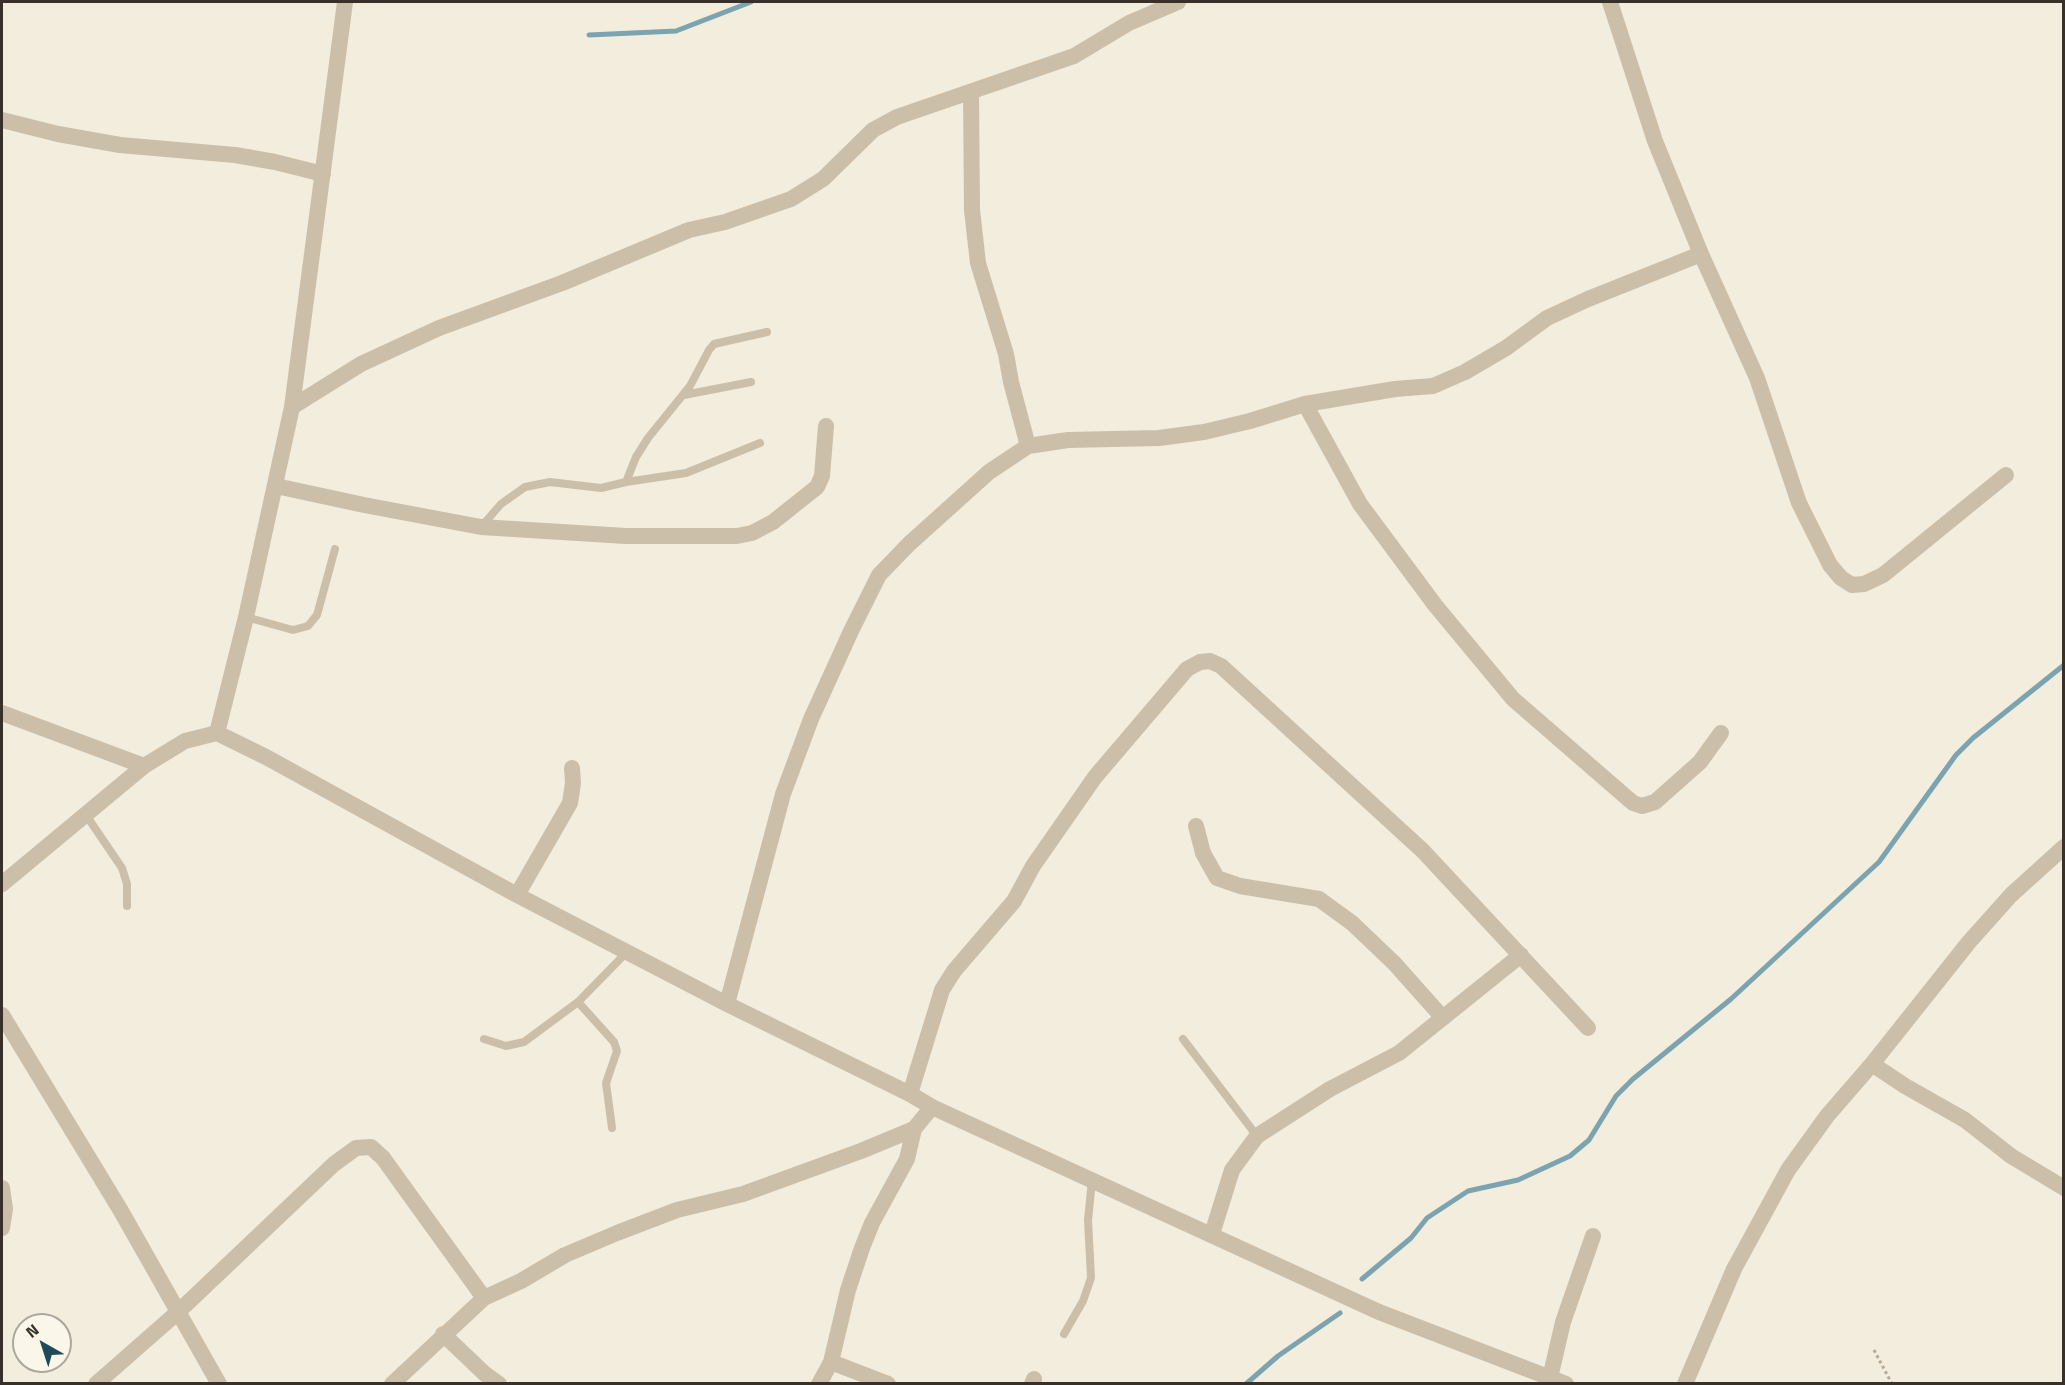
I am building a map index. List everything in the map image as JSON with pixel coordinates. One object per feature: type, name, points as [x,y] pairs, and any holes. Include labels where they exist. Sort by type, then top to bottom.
[{"type":"street","points":[[217,733],[246,617],[292,407],[345,2]]},
{"type":"street","points":[[292,407],[361,364],[439,328],[561,283],[689,230],[725,222],[791,199],[823,179],[873,130],[897,117],[1074,56],[1129,23],[1178,2]]},
{"type":"street","points":[[1610,2],[1655,141],[1701,254],[1757,378],[1799,503],[1830,565],[1841,578],[1852,585],[1863,584],[1883,575],[2006,475]]},
{"type":"street","points":[[971,92],[972,210],[978,262],[1006,354],[1028,446]]},
{"type":"street","points":[[2,120],[58,134],[120,145],[235,154],[323,174]]},
{"type":"street","points":[[727,1004],[783,794],[811,719],[851,631],[879,575],[909,544],[989,472],[1028,446],[1068,440],[1159,438],[1204,432],[1250,422],[1305,404],[1395,389],[1433,386],[1465,372],[1506,348],[1547,318],[1588,299],[1701,254]]},
{"type":"street","points":[[1305,404],[1360,504],[1435,606],[1513,699],[1633,803],[1642,806],[1655,802],[1700,762],[1721,733]]},
{"type":"street","points":[[276,486],[481,527],[626,536],[737,536],[752,533],[772,522],[817,487],[822,476],[826,426]]},
{"type":"street","points":[[910,1094],[942,990],[954,971],[1014,901],[1033,866],[1095,777],[1187,669],[1200,662],[1210,661],[1221,666],[1423,851],[1588,1028]]},
{"type":"street","points":[[2,713],[144,766]]},
{"type":"street","points":[[2,884],[144,766],[185,741],[217,733],[266,757],[517,895],[932,1107],[1523,1376],[1558,1381],[1563,1322],[1593,1236]]},
{"type":"street","points":[[517,895],[570,803],[573,783],[572,768]]},
{"type":"street","points":[[1196,826],[1203,853],[1217,878],[1240,886],[1319,899],[1352,923],[1394,963],[1443,1018]]},
{"type":"street","points":[[1685,1383],[1734,1269],[1788,1170],[1827,1116],[1872,1064],[1969,942],[2011,895],[2064,847]]},
{"type":"street","points":[[1212,1234],[1232,1170],[1257,1136],[1330,1089],[1399,1053],[1521,955]]},
{"type":"street","points":[[2,1015],[121,1211],[219,1383]]},
{"type":"street","points":[[1872,1064],[1905,1086],[1965,1120],[2011,1156],[2064,1188]]},
{"type":"street","points":[[819,1383],[831,1362],[848,1290],[872,1222],[907,1159],[914,1129],[932,1107]]},
{"type":"street","points":[[392,1383],[484,1298],[521,1281],[565,1255],[677,1210],[743,1194],[914,1129]]},
{"type":"street","points":[[96,1383],[178,1312],[334,1164],[356,1148],[371,1147],[383,1158],[484,1298]]},
{"type":"street","points":[[2,1188],[5,1209],[2,1228]]},
{"type":"street","points":[[444,1334],[485,1374],[499,1383]]},
{"type":"street","points":[[831,1362],[888,1383]]},
{"type":"lane","points":[[626,482],[648,438],[684,395],[714,344],[767,332]]},
{"type":"lane","points":[[684,395],[752,382]]},
{"type":"lane","points":[[481,527],[501,504],[525,487],[550,482],[601,488],[686,473],[760,443]]},
{"type":"lane","points":[[246,617],[294,630],[308,626],[317,615],[335,549]]},
{"type":"lane","points":[[86,815],[122,868],[127,884],[127,906]]},
{"type":"lane","points":[[484,1039],[506,1046],[524,1042],[578,1002],[627,952]]},
{"type":"lane","points":[[578,1002],[614,1042],[617,1052],[606,1083],[612,1128]]},
{"type":"lane","points":[[1183,1039],[1257,1136]]},
{"type":"lane","points":[[1064,1334],[1083,1301],[1091,1278],[1088,1220],[1092,1180]]},
{"type":"path","points":[[1874,1350],[1892,1383]]},
{"type":"waterway","points":[[589,35],[676,31],[751,2]]},
{"type":"waterway","points":[[1362,1279],[1411,1238],[1427,1218],[1468,1191],[1518,1180],[1570,1156],[1589,1140],[1616,1096],[1633,1079],[1731,999],[1879,862],[1956,755],[1973,738],[2064,665]]},
{"type":"waterway","points":[[1246,1384],[1278,1356],[1340,1313]]}]
